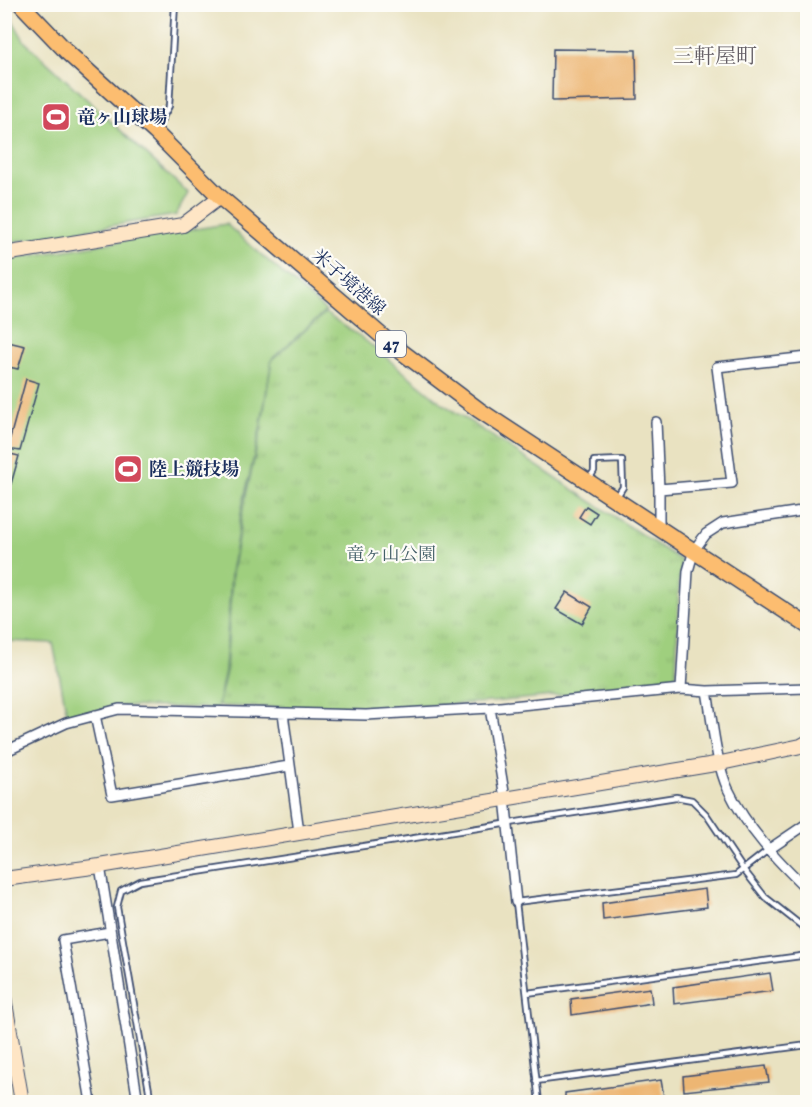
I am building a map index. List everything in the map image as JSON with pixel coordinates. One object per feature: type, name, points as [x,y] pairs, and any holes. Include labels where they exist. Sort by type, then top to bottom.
[{"type":"main road","name":"米子境港線","points":[[21,4],[69,54],[155,132],[220,197],[390,343],[479,410],[807,626]]},
{"type":"street","points":[[4,254],[183,225],[220,197]]},
{"type":"street","points":[[659,489],[732,483],[717,367],[807,357]]},
{"type":"street","points":[[656,422],[659,527]]},
{"type":"street","points":[[681,689],[688,571],[694,550],[706,534],[723,523],[807,510]]},
{"type":"street","points":[[4,752],[66,723],[119,709],[366,715],[490,708],[681,689],[707,691],[807,688]]},
{"type":"street","points":[[707,691],[728,789],[768,850],[807,890]]},
{"type":"street","points":[[490,708],[505,798],[516,902]]},
{"type":"street","points":[[283,713],[299,832]]},
{"type":"street","points":[[95,715],[112,795],[290,766]]},
{"type":"street","points":[[4,879],[100,866],[721,763],[801,746],[807,742]]},
{"type":"street","points":[[768,850],[807,823]]},
{"type":"street","points":[[100,866],[138,1102]]},
{"type":"street","points":[[91,1102],[63,940],[110,932]]},
{"type":"street","points":[[4,998],[22,1102]]},
{"type":"lane","points":[[155,132],[169,106],[175,4]]},
{"type":"lane","points":[[587,481],[594,471],[594,461],[622,460],[623,487],[616,499]]},
{"type":"lane","points":[[151,1102],[117,907],[121,891],[140,881],[676,797],[692,801],[706,814],[765,897],[807,932]]},
{"type":"lane","points":[[539,1102],[516,902],[736,875],[768,850]]},
{"type":"lane","points":[[526,993],[807,955]]},
{"type":"lane","points":[[536,1081],[807,1045]]},
{"type":"green space","name":"竜ヶ山球場","points":[[5,7],[25,42],[188,193],[176,215],[5,243]]},
{"type":"green space","name":"陸上競技場","points":[[226,224],[326,311],[272,359],[231,573],[225,671],[217,708],[120,706],[68,719],[53,643],[5,641],[5,260]]},
{"type":"green space","name":"竜ヶ山公園","points":[[325,313],[361,337],[443,404],[682,561],[679,581],[676,676],[666,685],[492,702],[355,710],[218,706],[226,671],[232,573],[243,508],[261,429],[272,359]]},
{"type":"building","points":[[553,49],[636,50],[637,99],[552,101]]},
{"type":"building","points":[[4,341],[25,346],[18,369],[4,366]]},
{"type":"building","points":[[26,379],[39,383],[20,451],[7,449]]},
{"type":"building","points":[[6,453],[19,456],[11,484],[4,482]]},
{"type":"building","points":[[586,506],[597,513],[590,524],[579,517]]},
{"type":"building","points":[[567,592],[592,607],[582,624],[556,609]]},
{"type":"building","points":[[705,889],[707,907],[603,920],[602,903]]},
{"type":"building","points":[[770,973],[773,991],[674,1004],[673,987]]},
{"type":"building","points":[[650,988],[652,1003],[572,1015],[571,999]]},
{"type":"building","points":[[766,1066],[769,1082],[684,1091],[683,1076]]},
{"type":"building","points":[[661,1080],[664,1097],[619,1102],[565,1102],[565,1093]]},
{"type":"place","name":"竜ヶ山球場","points":[[56,117]]},
{"type":"place","name":"陸上競技場","points":[[128,469]]},
{"type":"district","name":"三軒屋町","points":[[715,56]]}]
